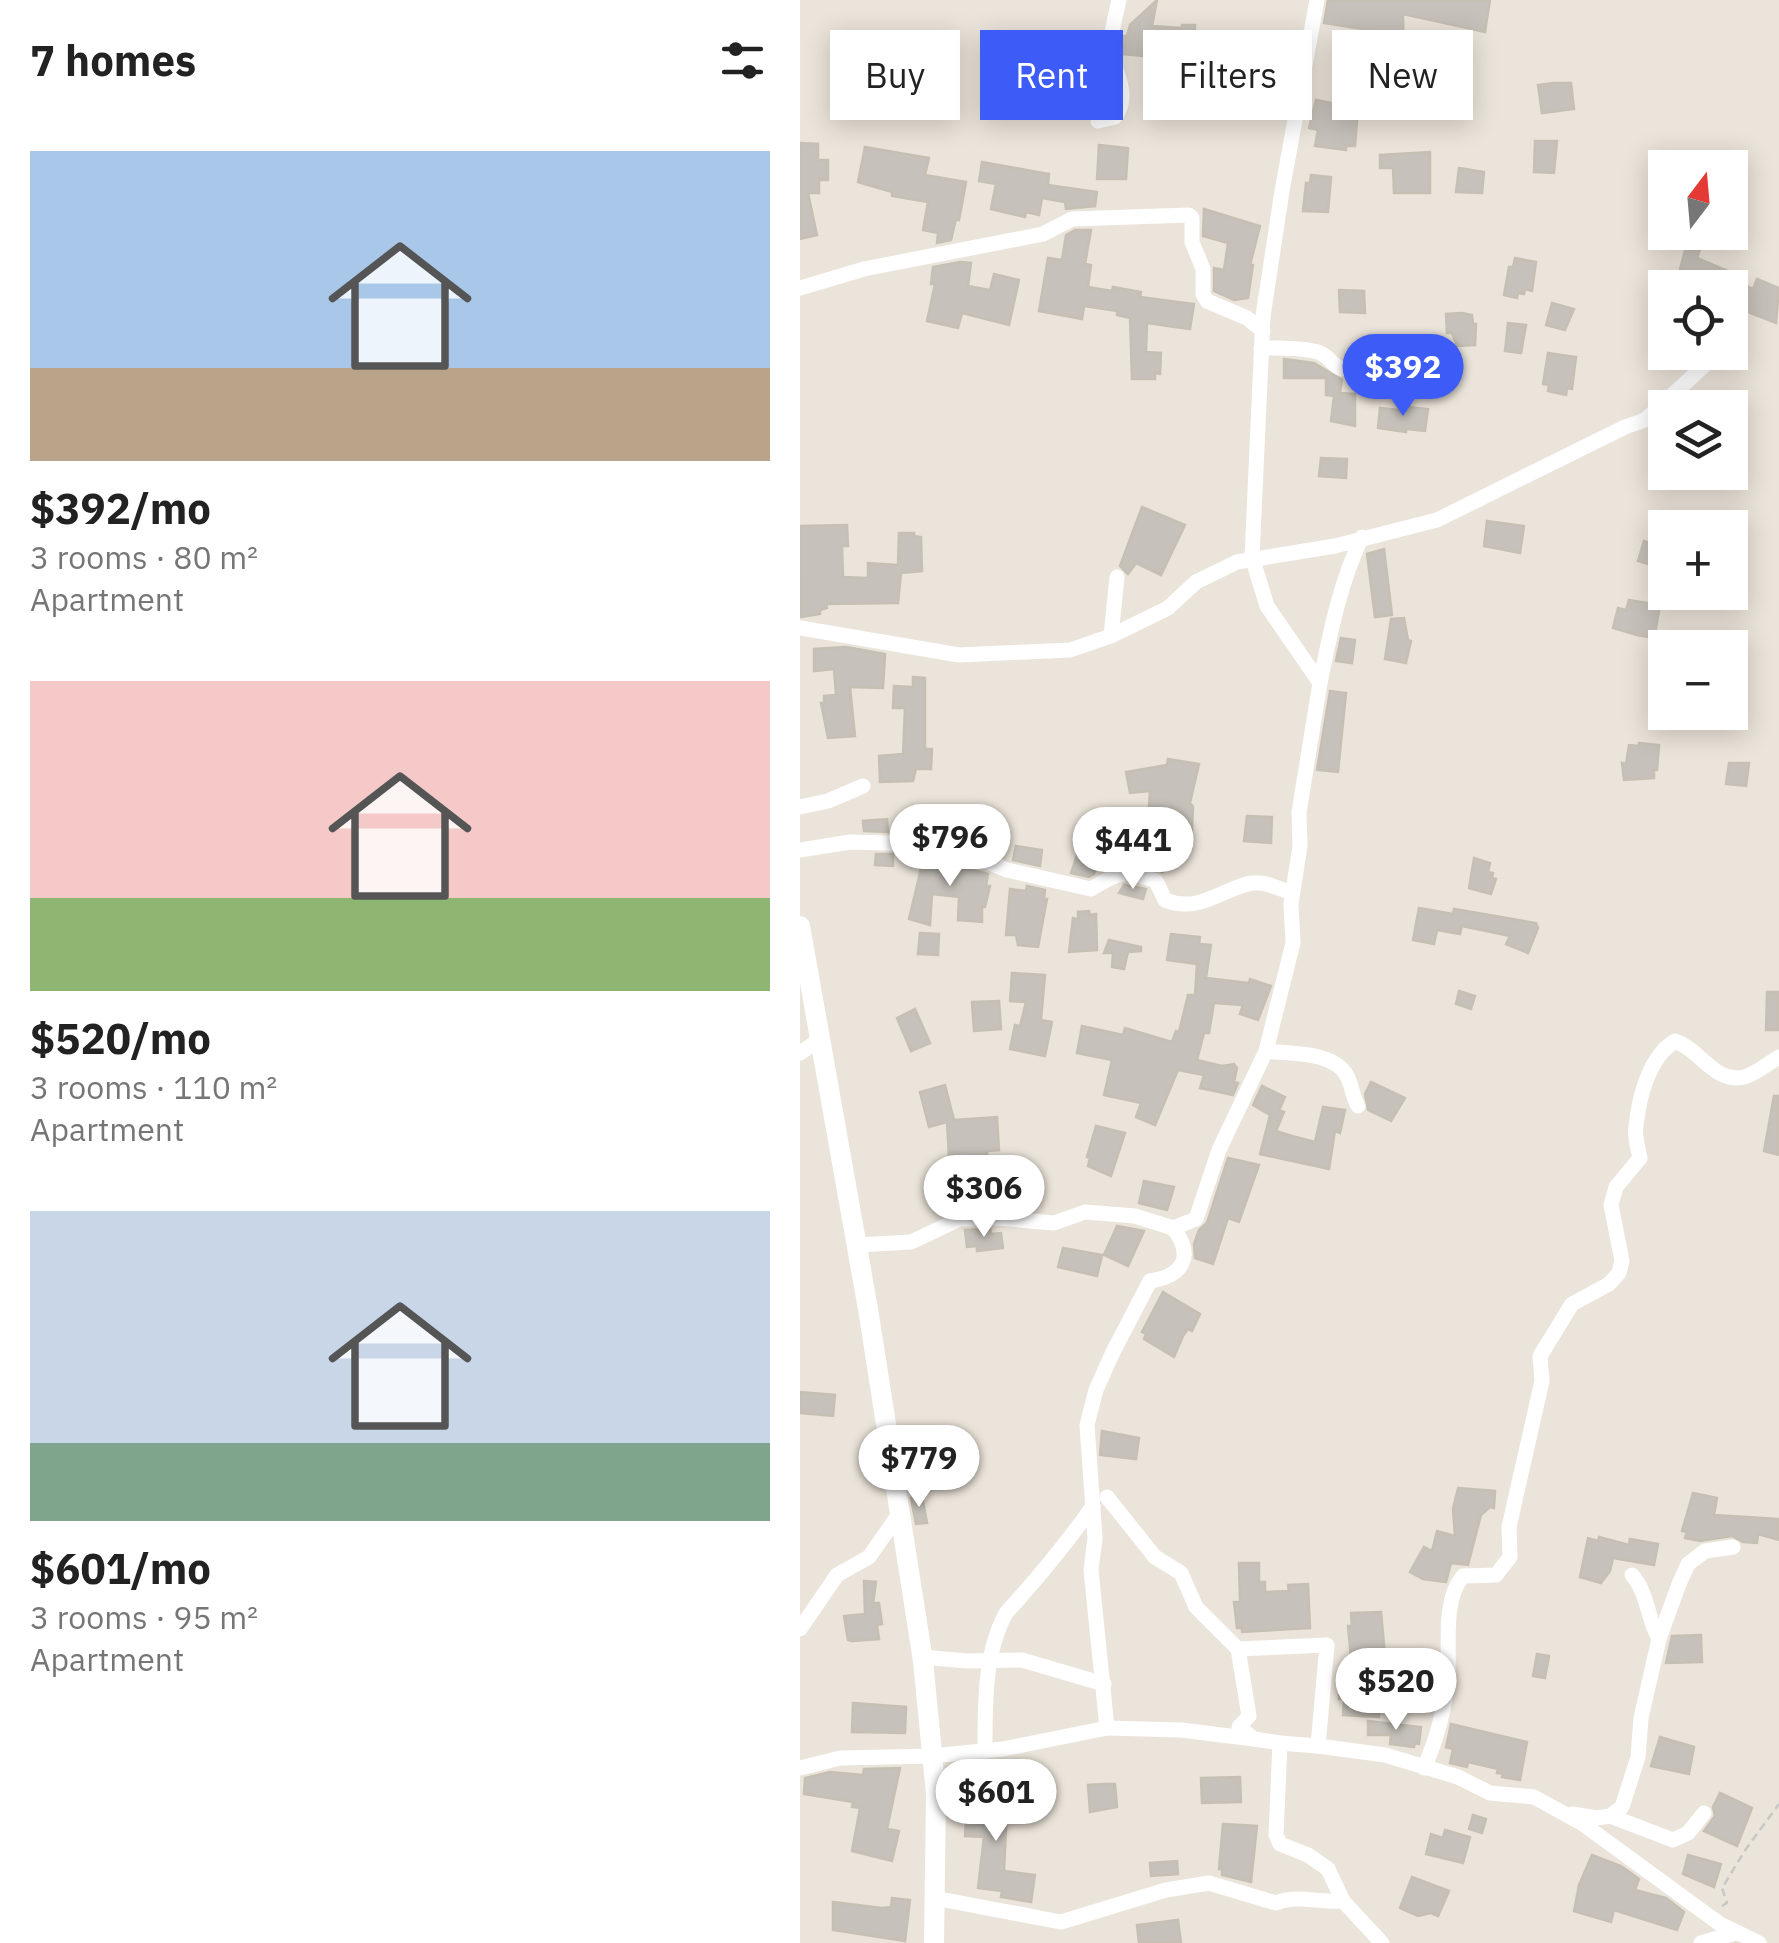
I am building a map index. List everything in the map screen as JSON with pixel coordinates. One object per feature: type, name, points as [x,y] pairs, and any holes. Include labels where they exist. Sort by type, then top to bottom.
[{"type":"main road","points":[[800,926],[857,1244],[922,1657],[936,1794],[934,1943]]},
{"type":"street","points":[[1098,121],[1116,117],[1122,107],[1119,68],[1111,49],[1119,0]]},
{"type":"street","points":[[1317,0],[1282,191],[1261,349],[1252,557],[1267,606],[1320,683]]},
{"type":"street","points":[[800,288],[864,268],[1043,234],[1072,219],[1188,214],[1192,218],[1192,242],[1203,269],[1203,294],[1207,301],[1248,318],[1263,332]]},
{"type":"street","points":[[1261,349],[1316,352],[1342,369]]},
{"type":"street","points":[[800,628],[959,655],[1070,650],[1111,636],[1168,608],[1196,582],[1252,557],[1335,546],[1436,520],[1625,426],[1645,420],[1699,370]]},
{"type":"street","points":[[1173,1228],[1196,1218],[1218,1150],[1266,1051],[1293,942],[1292,893],[1300,846],[1299,812],[1320,683],[1333,620],[1362,538]]},
{"type":"street","points":[[1111,636],[1116,578]]},
{"type":"street","points":[[800,807],[828,802],[863,786]]},
{"type":"street","points":[[800,850],[850,842],[954,848],[1006,870],[1091,889],[1111,874],[1128,872],[1156,881],[1166,900],[1174,904],[1211,899],[1256,882],[1292,893]]},
{"type":"street","points":[[800,1053],[822,1038]]},
{"type":"street","points":[[1424,1768],[1442,1714],[1448,1675],[1448,1632],[1457,1583],[1463,1576],[1496,1575],[1510,1557],[1509,1527],[1542,1381],[1540,1356],[1572,1304],[1609,1284],[1619,1273],[1622,1262],[1611,1205],[1616,1187],[1640,1158],[1635,1130],[1651,1070],[1661,1050],[1674,1042],[1684,1044],[1714,1071],[1730,1078],[1747,1077],[1779,1057]]},
{"type":"street","points":[[1266,1051],[1337,1064],[1349,1079],[1358,1106]]},
{"type":"street","points":[[857,1244],[911,1242],[960,1219],[1054,1223],[1084,1212],[1134,1216],[1173,1228],[1183,1240],[1185,1256],[1180,1268],[1167,1279],[1150,1282],[1096,1390],[1087,1425],[1100,1501],[1091,1570],[1107,1728]]},
{"type":"street","points":[[1100,1501],[1155,1557],[1181,1572],[1196,1607],[1238,1649],[1249,1716],[1239,1727],[1254,1739]]},
{"type":"street","points":[[985,1751],[994,1642],[1006,1613],[1063,1550],[1069,1536],[1100,1501]]},
{"type":"street","points":[[800,1628],[837,1574],[869,1557],[900,1514]]},
{"type":"street","points":[[1563,1813],[1598,1818],[1610,1816],[1622,1807],[1630,1790],[1659,1638],[1688,1564],[1705,1551],[1733,1547]]},
{"type":"street","points":[[1632,1576],[1642,1587],[1659,1638]]},
{"type":"street","points":[[1238,1649],[1327,1645],[1318,1746]]},
{"type":"street","points":[[922,1657],[1035,1662],[1104,1684]]},
{"type":"street","points":[[800,1768],[840,1758],[985,1751],[1107,1728],[1181,1730],[1386,1755],[1458,1776],[1490,1793],[1534,1797],[1735,1933],[1758,1943]]},
{"type":"street","points":[[1280,1743],[1276,1835],[1280,1844],[1308,1855],[1328,1869],[1344,1902],[1382,1943]]},
{"type":"street","points":[[1610,1816],[1674,1840],[1688,1833],[1704,1813]]},
{"type":"street","points":[[934,1898],[1061,1922],[1166,1890],[1209,1883],[1276,1904],[1289,1898],[1344,1902]]},
{"type":"street","points":[[1701,1943],[1735,1933]]},
{"type":"path","points":[[1709,1916],[1727,1903],[1722,1888],[1779,1804]]},
{"type":"building","points":[[1157,0],[1152,26],[1195,25],[1195,30],[1143,30],[1142,56],[1123,54],[1123,36],[1127,36],[1130,25]]},
{"type":"building","points":[[1328,0],[1490,0],[1485,32],[1403,14],[1403,30],[1369,30],[1324,23]]},
{"type":"building","points":[[1571,83],[1574,109],[1542,113],[1538,85]]},
{"type":"building","points":[[1316,100],[1332,103],[1332,120],[1357,120],[1355,146],[1346,146],[1346,150],[1315,146],[1318,130],[1309,128]]},
{"type":"building","points":[[1535,141],[1557,141],[1554,173],[1534,172]]},
{"type":"building","points":[[800,143],[818,144],[818,160],[828,160],[828,180],[819,180],[819,193],[808,193],[817,235],[800,239]]},
{"type":"building","points":[[1099,145],[1128,148],[1126,179],[1097,179]]},
{"type":"building","points":[[865,147],[929,158],[925,175],[966,182],[951,240],[937,243],[938,233],[923,230],[928,202],[892,196],[892,192],[858,182]]},
{"type":"building","points":[[1430,152],[1430,193],[1394,193],[1393,168],[1380,168],[1380,155]]},
{"type":"building","points":[[982,162],[1049,174],[1048,185],[1097,192],[1095,206],[1066,209],[1065,202],[1042,198],[1039,215],[1026,212],[1025,217],[991,209],[996,184],[979,181]]},
{"type":"building","points":[[1459,168],[1484,172],[1482,193],[1456,192]]},
{"type":"building","points":[[1311,175],[1331,177],[1328,212],[1303,211],[1306,183],[1310,183]]},
{"type":"building","points":[[1204,209],[1260,226],[1250,265],[1248,298],[1234,300],[1214,291],[1214,268],[1224,270],[1228,243],[1203,236]]},
{"type":"building","points":[[1075,230],[1091,230],[1085,264],[1091,265],[1088,287],[1112,291],[1113,287],[1141,292],[1140,297],[1194,304],[1190,329],[1147,323],[1146,352],[1161,353],[1160,374],[1155,373],[1155,379],[1132,379],[1130,318],[1117,315],[1117,311],[1084,306],[1082,319],[1039,311],[1048,258],[1062,260],[1066,235]]},
{"type":"building","points":[[1685,250],[1700,250],[1697,258],[1725,270],[1680,270]]},
{"type":"building","points":[[1515,258],[1536,262],[1532,291],[1525,289],[1517,298],[1504,295],[1509,267],[1513,267]]},
{"type":"building","points":[[971,263],[968,286],[990,290],[994,274],[1019,280],[1009,325],[962,313],[958,328],[927,321],[935,284],[931,284],[933,267]]},
{"type":"building","points":[[1757,279],[1779,288],[1776,323],[1748,312],[1748,287],[1753,289]]},
{"type":"building","points":[[1339,290],[1364,291],[1365,313],[1340,312]]},
{"type":"building","points":[[1552,303],[1574,309],[1565,330],[1546,325]]},
{"type":"building","points":[[1446,314],[1472,315],[1476,324],[1475,345],[1457,346],[1452,333],[1447,333]]},
{"type":"building","points":[[1508,323],[1526,325],[1521,353],[1505,351]]},
{"type":"building","points":[[1548,353],[1576,357],[1572,389],[1567,388],[1566,395],[1548,391],[1549,385],[1543,384]]},
{"type":"building","points":[[1284,359],[1314,363],[1342,380],[1340,393],[1355,394],[1355,426],[1331,421],[1334,396],[1326,395],[1326,378],[1284,378]]},
{"type":"building","points":[[1407,407],[1428,409],[1425,431],[1378,428],[1380,408],[1406,411]]},
{"type":"building","points":[[1321,458],[1347,459],[1346,478],[1319,476]]},
{"type":"building","points":[[1142,507],[1185,525],[1161,575],[1136,563],[1128,574],[1120,566]]},
{"type":"building","points":[[1487,521],[1524,526],[1520,553],[1484,546]]},
{"type":"building","points":[[847,525],[848,546],[842,546],[843,577],[868,578],[868,563],[898,565],[899,533],[921,537],[922,571],[901,573],[898,603],[826,604],[820,614],[801,617],[800,526]]},
{"type":"building","points":[[1644,541],[1648,542],[1648,564],[1638,561]]},
{"type":"building","points":[[1384,549],[1392,615],[1375,617],[1367,554]]},
{"type":"building","points":[[1629,600],[1648,603],[1648,610],[1659,610],[1656,630],[1648,630],[1648,637],[1613,628],[1618,608],[1626,610]]},
{"type":"building","points":[[1404,618],[1411,641],[1406,663],[1385,659],[1391,619]]},
{"type":"building","points":[[1341,638],[1355,640],[1352,663],[1336,661]]},
{"type":"building","points":[[846,647],[885,654],[883,688],[850,687],[855,736],[828,738],[821,703],[824,696],[836,695],[834,669],[814,671],[814,649]]},
{"type":"building","points":[[913,677],[925,678],[925,749],[932,749],[931,769],[916,769],[913,781],[880,782],[879,756],[903,754],[905,708],[893,708],[894,686],[913,687]]},
{"type":"building","points":[[1330,691],[1346,693],[1338,772],[1317,770]]},
{"type":"building","points":[[1629,745],[1659,745],[1654,778],[1624,780],[1622,763],[1626,764]]},
{"type":"building","points":[[1168,759],[1199,764],[1190,803],[1191,849],[1170,848],[1163,872],[1136,863],[1145,823],[1148,824],[1150,791],[1130,793],[1126,772],[1167,765]]},
{"type":"building","points":[[1729,763],[1749,763],[1746,786],[1726,784]]},
{"type":"building","points":[[1247,816],[1272,817],[1271,843],[1244,841]]},
{"type":"building","points":[[887,819],[888,832],[864,831],[863,821]]},
{"type":"building","points":[[1016,846],[1042,850],[1040,866],[1013,860]]},
{"type":"building","points":[[1078,852],[1099,859],[1089,877],[1071,873]]},
{"type":"building","points":[[876,854],[893,854],[893,866],[875,865]]},
{"type":"building","points":[[924,856],[951,859],[961,867],[988,874],[986,886],[990,886],[982,907],[982,922],[958,920],[959,897],[932,894],[930,925],[909,919]]},
{"type":"building","points":[[1474,858],[1490,863],[1488,872],[1496,879],[1491,894],[1469,888]]},
{"type":"building","points":[[1124,885],[1146,889],[1143,899],[1119,893]]},
{"type":"building","points":[[1027,886],[1045,890],[1047,899],[1038,947],[1018,945],[1016,935],[1006,935],[1010,889],[1026,891]]},
{"type":"building","points":[[1419,908],[1453,914],[1454,909],[1536,923],[1538,928],[1528,953],[1506,944],[1510,936],[1462,926],[1460,934],[1437,930],[1434,944],[1413,940]]},
{"type":"building","points":[[1089,911],[1090,915],[1096,914],[1097,950],[1069,952],[1073,918],[1078,919],[1078,912]]},
{"type":"building","points":[[920,933],[939,934],[938,955],[918,954]]},
{"type":"building","points":[[1171,934],[1200,937],[1199,944],[1211,945],[1206,978],[1249,983],[1250,979],[1271,986],[1258,1020],[1240,1014],[1243,1005],[1214,1003],[1209,1033],[1204,1033],[1197,1060],[1222,1066],[1234,1064],[1234,1082],[1238,1083],[1233,1095],[1200,1088],[1204,1075],[1178,1070],[1155,1125],[1136,1117],[1141,1103],[1104,1095],[1112,1060],[1077,1053],[1082,1026],[1123,1035],[1125,1028],[1172,1042],[1176,1031],[1179,1032],[1188,995],[1195,995],[1197,964],[1167,960]]},
{"type":"building","points":[[1109,940],[1141,947],[1141,951],[1128,952],[1124,969],[1112,967],[1113,953],[1104,953]]},
{"type":"building","points":[[1012,973],[1045,975],[1041,1020],[1052,1022],[1045,1056],[1010,1049],[1015,1025],[1020,1026],[1026,1002],[1010,1001]]},
{"type":"building","points":[[1459,991],[1475,996],[1471,1009],[1456,1004]]},
{"type":"building","points":[[1767,992],[1779,992],[1779,1030],[1766,1030]]},
{"type":"building","points":[[999,1001],[1001,1029],[974,1031],[972,1002]]},
{"type":"building","points":[[915,1009],[930,1043],[911,1051],[897,1018]]},
{"type":"building","points":[[1371,1082],[1405,1098],[1391,1121],[1368,1110],[1365,1094]]},
{"type":"building","points":[[945,1085],[954,1120],[997,1117],[999,1150],[987,1151],[989,1201],[960,1202],[957,1159],[949,1157],[947,1122],[929,1127],[920,1092]]},
{"type":"building","points":[[1262,1086],[1285,1097],[1276,1131],[1292,1136],[1315,1142],[1323,1107],[1345,1110],[1340,1133],[1335,1131],[1329,1169],[1260,1154],[1270,1115],[1253,1105]]},
{"type":"building","points":[[1774,1096],[1779,1096],[1779,1155],[1764,1151]]},
{"type":"building","points":[[1096,1126],[1125,1133],[1111,1176],[1088,1166]]},
{"type":"building","points":[[1228,1158],[1259,1165],[1239,1222],[1228,1218],[1213,1264],[1195,1258],[1194,1244],[1199,1230],[1207,1223]]},
{"type":"building","points":[[1144,1181],[1174,1187],[1167,1210],[1139,1203]]},
{"type":"building","points":[[1117,1226],[1144,1231],[1128,1266],[1104,1255]]},
{"type":"building","points":[[990,1229],[991,1234],[1001,1233],[1003,1248],[977,1251],[977,1246],[967,1247],[965,1230]]},
{"type":"building","points":[[1063,1248],[1102,1255],[1097,1276],[1058,1267]]},
{"type":"building","points":[[1163,1292],[1200,1314],[1192,1331],[1188,1329],[1183,1336],[1174,1357],[1144,1339],[1146,1334],[1142,1332]]},
{"type":"building","points":[[800,1392],[835,1395],[833,1416],[800,1413]]},
{"type":"building","points":[[1102,1431],[1139,1438],[1136,1459],[1100,1455]]},
{"type":"building","points":[[1458,1488],[1495,1491],[1494,1508],[1481,1515],[1468,1565],[1451,1563],[1446,1582],[1423,1579],[1410,1572],[1424,1547],[1432,1551],[1437,1531],[1455,1536],[1453,1509]]},
{"type":"building","points":[[1693,1493],[1717,1498],[1714,1515],[1779,1519],[1779,1540],[1758,1534],[1757,1543],[1732,1536],[1700,1541],[1685,1538],[1687,1532],[1682,1531]]},
{"type":"building","points":[[922,1496],[927,1523],[916,1524],[911,1498]]},
{"type":"building","points":[[1599,1537],[1629,1545],[1630,1539],[1658,1544],[1654,1565],[1613,1558],[1601,1583],[1580,1577],[1588,1538],[1598,1541]]},
{"type":"building","points":[[1239,1563],[1259,1563],[1259,1582],[1265,1582],[1265,1592],[1289,1591],[1288,1585],[1308,1584],[1310,1628],[1242,1632],[1242,1628],[1237,1628],[1234,1602],[1240,1602]]},
{"type":"building","points":[[864,1581],[876,1582],[873,1603],[879,1603],[879,1639],[852,1641],[848,1640],[844,1616],[865,1614]]},
{"type":"building","points":[[1381,1612],[1385,1655],[1351,1658],[1351,1613]]},
{"type":"building","points":[[1701,1635],[1702,1662],[1666,1663],[1672,1636]]},
{"type":"building","points":[[1537,1654],[1549,1656],[1545,1678],[1533,1676]]},
{"type":"building","points":[[1339,1684],[1380,1687],[1379,1717],[1343,1715],[1344,1699],[1339,1699]]},
{"type":"building","points":[[853,1703],[906,1707],[905,1733],[852,1732]]},
{"type":"building","points":[[1368,1721],[1421,1727],[1419,1744],[1390,1744],[1391,1735],[1368,1735]]},
{"type":"building","points":[[1451,1724],[1527,1742],[1520,1780],[1502,1777],[1498,1769],[1468,1762],[1467,1767],[1450,1763],[1453,1749],[1446,1747]]},
{"type":"building","points":[[1660,1737],[1694,1747],[1689,1774],[1651,1766]]},
{"type":"building","points":[[900,1768],[887,1829],[899,1831],[892,1861],[852,1851],[860,1808],[852,1807],[853,1802],[804,1794],[805,1778],[830,1772],[863,1775],[864,1769]]},
{"type":"building","points":[[1240,1777],[1241,1802],[1202,1803],[1201,1778]]},
{"type":"building","points":[[980,1782],[1008,1787],[1004,1871],[1035,1875],[1031,1902],[1001,1897],[1002,1891],[978,1888],[984,1837],[965,1836],[967,1806],[974,1806]]},
{"type":"building","points":[[1115,1784],[1117,1807],[1090,1812],[1088,1785]]},
{"type":"building","points":[[1720,1793],[1752,1808],[1737,1846],[1704,1831],[1715,1816],[1713,1807]]},
{"type":"building","points":[[1473,1815],[1486,1819],[1482,1833],[1469,1829]]},
{"type":"building","points":[[1223,1824],[1257,1826],[1251,1882],[1222,1875],[1219,1869]]},
{"type":"building","points":[[1445,1830],[1470,1837],[1463,1863],[1426,1854],[1431,1834],[1443,1838]]},
{"type":"building","points":[[1592,1855],[1621,1866],[1639,1879],[1635,1890],[1666,1898],[1684,1912],[1677,1930],[1614,1910],[1611,1922],[1574,1911],[1579,1885]]},
{"type":"building","points":[[1688,1855],[1721,1864],[1714,1887],[1683,1874]]},
{"type":"building","points":[[1177,1861],[1178,1874],[1151,1876],[1150,1863]]},
{"type":"building","points":[[1412,1877],[1449,1891],[1438,1916],[1418,1916],[1400,1908]]},
{"type":"building","points":[[892,1898],[910,1900],[905,1941],[833,1930],[833,1902],[882,1908],[891,1907]]},
{"type":"building","points":[[1178,1920],[1181,1943],[1139,1943],[1137,1925]]}]
